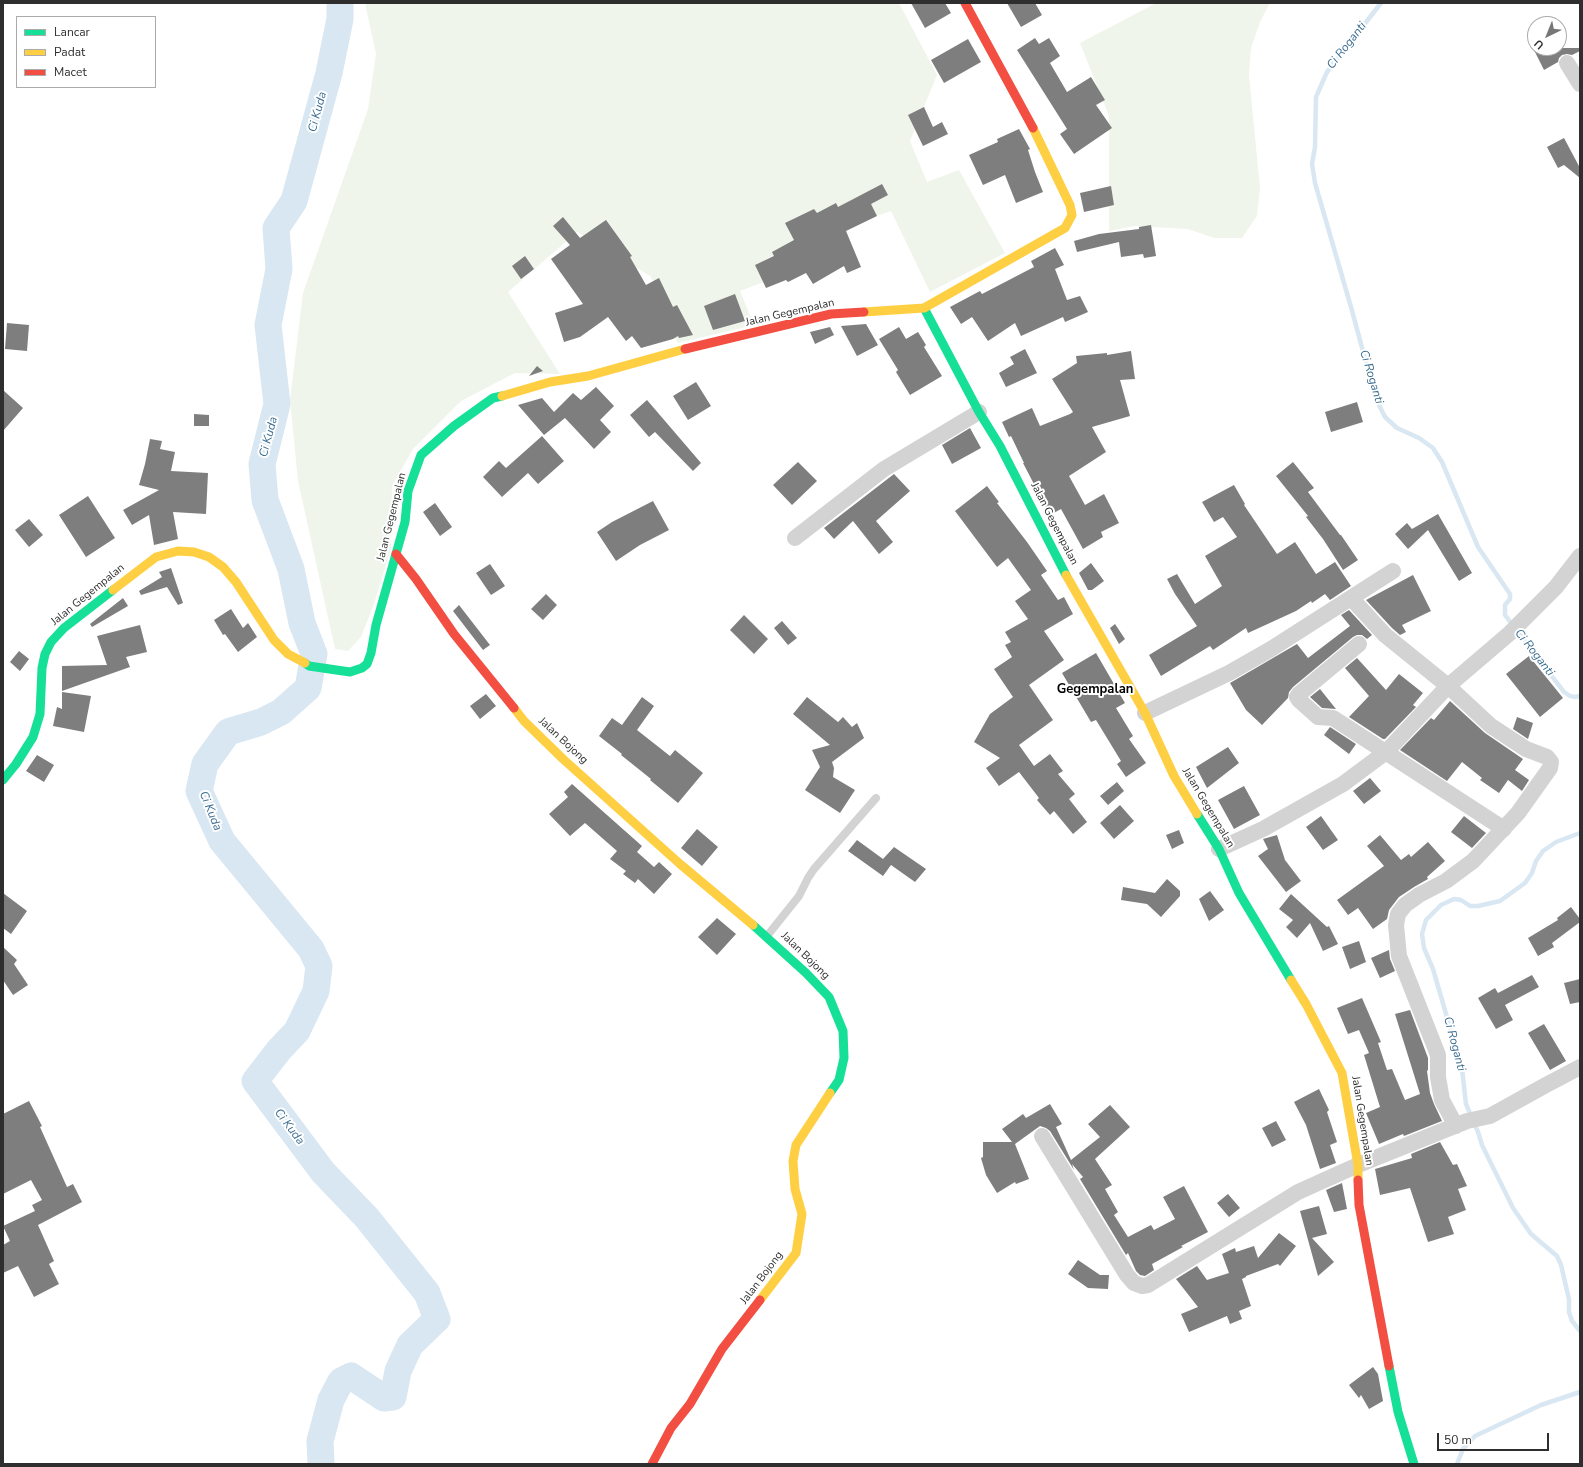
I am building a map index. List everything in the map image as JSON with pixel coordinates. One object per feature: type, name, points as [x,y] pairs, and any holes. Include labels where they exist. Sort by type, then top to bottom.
[{"type":"street","points":[[924,308],[1057,234],[1065,228],[1072,216],[1070,205],[1038,137],[965,3]]},
{"type":"street","points":[[1567,63],[1580,84]]},
{"type":"street","name":"Jalan Gegempalan","points":[[3,780],[16,764],[33,737],[40,714],[44,654],[52,642],[64,628],[156,557],[178,551],[194,552],[209,557],[223,567],[250,602],[274,640],[288,654],[309,666],[350,672],[362,668],[367,664],[371,653],[376,626],[405,522],[408,491],[421,455],[454,426],[493,398],[526,390],[550,382],[588,376],[674,352],[832,314],[924,308],[979,412],[1000,446],[1078,596],[1145,713],[1174,776],[1220,849],[1240,893],[1263,935],[1306,1004],[1342,1073],[1358,1165],[1359,1205],[1398,1412],[1414,1464]]},
{"type":"street","points":[[795,538],[884,469],[979,412]]},
{"type":"street","name":"Jalan Bojong","points":[[396,554],[454,634],[524,721],[563,759],[668,854],[766,936],[806,972],[829,997],[843,1031],[844,1058],[839,1080],[796,1145],[793,1161],[795,1189],[802,1214],[796,1253],[722,1349],[690,1404],[671,1428],[652,1464]]},
{"type":"street","points":[[1220,849],[1263,829],[1343,784],[1386,752],[1448,686],[1514,628],[1556,587],[1580,556]]},
{"type":"street","points":[[1145,713],[1229,673],[1393,571]]},
{"type":"street","points":[[1351,598],[1385,635],[1448,686],[1491,726],[1526,749],[1547,757],[1550,760],[1550,768],[1504,829],[1473,861],[1446,881],[1419,895],[1405,905],[1398,914],[1396,925],[1399,956],[1438,1055],[1438,1077],[1442,1100],[1462,1124]]},
{"type":"street","points":[[1359,644],[1297,697],[1318,717],[1334,718],[1504,829]]},
{"type":"street","points":[[1042,1136],[1127,1275],[1134,1283],[1142,1286],[1148,1285],[1298,1192],[1358,1165],[1462,1124],[1490,1116],[1546,1084],[1580,1067]]},
{"type":"lane","points":[[766,936],[799,896],[814,869],[876,798]]},
{"type":"shaded area","points":[[365,3],[899,3],[937,75],[910,141],[927,182],[959,170],[1005,253],[930,292],[891,211],[827,233],[787,273],[740,291],[754,325],[678,343],[656,305],[664,300],[650,276],[577,232],[508,292],[560,374],[515,373],[461,401],[413,449],[392,486],[391,548],[374,604],[361,637],[348,651],[335,649],[298,481],[290,400],[303,293],[368,109],[376,54]]},
{"type":"shaded area","points":[[1156,3],[1270,3],[1260,22],[1251,48],[1249,75],[1260,188],[1257,216],[1242,238],[1214,238],[1188,229],[1135,226],[1109,231],[1109,116],[1080,43]]},
{"type":"building","points":[[911,3],[945,3],[951,13],[925,28]]},
{"type":"building","points":[[1007,3],[1035,3],[1042,15],[1021,27]]},
{"type":"building","points":[[1035,38],[1039,44],[1049,38],[1060,56],[1050,63],[1067,92],[1091,77],[1105,100],[1096,105],[1112,128],[1074,154],[1060,134],[1067,129],[1017,50]]},
{"type":"building","points":[[968,39],[981,62],[944,83],[931,60]]},
{"type":"building","points":[[1567,48],[1580,48],[1580,51],[1572,55],[1567,54]]},
{"type":"building","points":[[1537,56],[1561,56],[1558,62],[1544,70]]},
{"type":"building","points":[[924,107],[933,127],[942,122],[948,134],[923,146],[908,115]]},
{"type":"building","points":[[1019,129],[1030,149],[1028,150],[1043,192],[1016,203],[1005,175],[983,185],[969,155],[998,142],[997,139]]},
{"type":"building","points":[[1564,138],[1580,168],[1580,178],[1564,165],[1558,168],[1547,147]]},
{"type":"building","points":[[882,184],[888,195],[871,204],[877,216],[846,231],[861,267],[847,273],[844,266],[813,284],[806,273],[788,282],[786,280],[766,288],[755,265],[774,256],[772,252],[794,240],[785,223],[814,209],[817,213],[836,203],[838,207]]},
{"type":"building","points":[[1111,186],[1114,205],[1084,212],[1080,193]]},
{"type":"building","points":[[563,217],[580,238],[606,220],[632,256],[630,257],[646,285],[659,278],[673,307],[677,305],[693,335],[679,338],[678,336],[673,339],[641,348],[632,336],[626,341],[608,317],[580,337],[564,342],[555,313],[583,304],[551,259],[570,245],[553,226]]},
{"type":"building","points":[[1151,225],[1156,256],[1144,258],[1143,254],[1121,257],[1119,242],[1077,252],[1074,241],[1099,234],[1139,229],[1139,227]]},
{"type":"building","points":[[1055,248],[1064,265],[1055,269],[1067,300],[1080,296],[1088,312],[1065,322],[1063,317],[1021,336],[1015,323],[988,341],[972,317],[961,324],[950,307],[980,291],[982,294],[1034,267],[1031,261]]},
{"type":"building","points":[[525,256],[534,269],[521,279],[512,266]]},
{"type":"building","points":[[735,294],[745,321],[713,330],[704,306]]},
{"type":"building","points":[[7,323],[29,325],[27,351],[5,349]]},
{"type":"building","points":[[866,324],[878,345],[857,356],[841,326]]},
{"type":"building","points":[[830,327],[834,335],[815,344],[810,332]]},
{"type":"building","points":[[899,327],[906,339],[918,332],[926,345],[924,347],[942,376],[910,395],[896,372],[898,370],[879,339]]},
{"type":"building","points":[[1025,349],[1037,373],[1006,387],[999,373],[1014,364],[1010,357]]},
{"type":"building","points":[[1131,351],[1135,379],[1120,380],[1130,416],[1092,427],[1106,452],[1069,476],[1085,505],[1104,494],[1119,523],[1101,532],[1103,537],[1083,549],[1061,509],[1050,515],[1011,436],[1009,437],[1002,422],[1032,408],[1040,426],[1070,414],[1073,412],[1052,379],[1077,363],[1076,356],[1107,353],[1107,355]]},
{"type":"building","points":[[537,366],[543,371],[529,376]]},
{"type":"building","points":[[696,382],[711,406],[688,420],[673,396]]},
{"type":"building","points":[[596,387],[614,406],[600,420],[611,432],[594,449],[565,418],[544,435],[518,405],[542,398],[554,412],[573,393],[581,400]]},
{"type":"building","points":[[3,390],[23,408],[3,431]]},
{"type":"building","points":[[647,400],[701,463],[693,471],[655,432],[649,437],[630,415]]},
{"type":"building","points":[[1357,402],[1363,422],[1331,432],[1325,412]]},
{"type":"building","points":[[194,414],[209,415],[209,426],[194,426]]},
{"type":"building","points":[[970,428],[981,448],[952,464],[942,445]]},
{"type":"building","points":[[542,436],[564,461],[538,484],[528,473],[502,497],[483,477],[499,461],[506,468]]},
{"type":"building","points":[[150,439],[162,441],[160,449],[175,452],[171,471],[208,473],[206,514],[173,512],[178,539],[154,545],[149,515],[132,525],[123,510],[159,490],[139,485]]},
{"type":"building","points":[[798,462],[817,481],[792,505],[773,485]]},
{"type":"building","points":[[1293,462],[1314,488],[1308,492],[1358,560],[1343,570],[1323,539],[1306,517],[1308,516],[1276,476]]},
{"type":"building","points":[[894,474],[910,491],[876,521],[893,542],[879,554],[853,521],[834,539],[824,528]]},
{"type":"building","points":[[1234,485],[1245,504],[1244,505],[1277,554],[1295,542],[1316,574],[1335,562],[1351,586],[1330,600],[1325,594],[1312,603],[1311,601],[1296,611],[1248,633],[1246,628],[1213,650],[1210,646],[1161,676],[1149,655],[1197,626],[1175,594],[1167,579],[1177,574],[1195,604],[1222,586],[1205,556],[1237,537],[1223,517],[1214,522],[1202,502]]},
{"type":"building","points":[[987,486],[999,502],[997,503],[1047,571],[1041,575],[1058,600],[1064,597],[1073,614],[1044,631],[1064,660],[1029,685],[1053,720],[1019,745],[1034,766],[1050,754],[1063,771],[1058,774],[1075,794],[1069,799],[1087,822],[1073,834],[1054,811],[1050,815],[1037,800],[1039,798],[1019,772],[999,786],[986,768],[1000,758],[974,742],[990,714],[1013,697],[994,669],[1012,657],[1005,645],[1011,642],[1005,632],[1028,619],[1015,601],[1031,590],[1008,558],[997,567],[955,511]]},
{"type":"building","points":[[88,496],[115,538],[86,557],[59,515]]},
{"type":"building","points":[[653,501],[669,530],[640,545],[616,561],[597,532],[612,522]]},
{"type":"building","points":[[435,503],[452,527],[440,536],[423,512]]},
{"type":"building","points":[[1438,514],[1472,573],[1459,581],[1428,530],[1408,549],[1395,534],[1407,523],[1412,529]]},
{"type":"building","points":[[29,519],[43,535],[29,547],[15,530]]},
{"type":"building","points":[[1091,563],[1104,581],[1092,590],[1088,590],[1079,573]]},
{"type":"building","points":[[490,564],[505,586],[491,595],[476,573]]},
{"type":"building","points":[[171,568],[183,603],[178,605],[167,587],[141,595],[139,591],[162,577],[159,572]]},
{"type":"building","points":[[1413,575],[1431,611],[1402,625],[1406,632],[1400,635],[1366,600]]},
{"type":"building","points":[[546,594],[557,605],[543,620],[531,609]]},
{"type":"building","points":[[123,598],[128,606],[92,627],[90,624]]},
{"type":"building","points":[[459,605],[490,645],[483,650],[453,611]]},
{"type":"building","points":[[231,609],[243,628],[248,623],[257,637],[238,652],[225,634],[223,635],[214,620]]},
{"type":"building","points":[[1349,610],[1372,635],[1367,639],[1362,635],[1353,637],[1293,687],[1289,692],[1288,698],[1262,725],[1246,710],[1230,683],[1297,644],[1308,658],[1350,626],[1341,615]]},
{"type":"building","points":[[744,615],[768,639],[754,654],[730,630]]},
{"type":"building","points":[[782,621],[797,638],[788,645],[774,628]]},
{"type":"building","points":[[1115,624],[1125,639],[1119,644],[1110,628]]},
{"type":"building","points":[[140,625],[147,652],[126,657],[130,667],[62,691],[62,666],[107,665],[97,636]]},
{"type":"building","points":[[19,651],[29,659],[20,671],[10,662]]},
{"type":"building","points":[[1096,653],[1125,703],[1116,708],[1133,736],[1129,739],[1146,763],[1126,777],[1117,764],[1121,761],[1096,720],[1091,722],[1062,673]]},
{"type":"building","points":[[1529,656],[1563,698],[1540,717],[1506,674]]},
{"type":"building","points":[[1357,658],[1386,690],[1399,674],[1423,693],[1413,705],[1416,707],[1385,739],[1349,717],[1369,696],[1345,668]]},
{"type":"building","points":[[1320,689],[1336,709],[1322,708],[1310,697]]},
{"type":"building","points":[[62,692],[91,696],[84,732],[53,726],[57,707],[62,709]]},
{"type":"building","points":[[486,694],[496,706],[480,719],[470,706]]},
{"type":"building","points":[[642,697],[654,706],[637,730],[670,756],[675,750],[703,773],[678,803],[599,736],[612,718],[622,725]]},
{"type":"building","points":[[807,697],[838,722],[843,717],[852,727],[857,723],[864,738],[832,762],[834,768],[833,777],[855,790],[840,813],[805,790],[820,767],[812,750],[830,745],[793,714]]},
{"type":"building","points":[[1450,701],[1485,733],[1523,759],[1515,770],[1529,780],[1522,791],[1508,780],[1499,793],[1480,780],[1482,778],[1462,762],[1447,781],[1400,750],[1431,718],[1434,720]]},
{"type":"building","points":[[1517,717],[1533,723],[1528,739],[1513,729]]},
{"type":"building","points":[[1330,727],[1356,744],[1349,754],[1324,735]]},
{"type":"building","points":[[1228,747],[1239,763],[1207,788],[1196,767]]},
{"type":"building","points":[[37,755],[54,765],[44,782],[26,771]]},
{"type":"building","points":[[1370,778],[1381,791],[1364,804],[1353,791]]},
{"type":"building","points":[[1117,782],[1124,791],[1108,805],[1100,796]]},
{"type":"building","points":[[572,784],[642,846],[637,852],[654,867],[659,862],[672,874],[654,894],[638,879],[635,883],[623,874],[626,871],[610,859],[617,851],[585,823],[570,836],[549,814],[568,797],[564,792]]},
{"type":"building","points":[[1244,786],[1260,815],[1234,829],[1218,800]]},
{"type":"building","points":[[1120,805],[1134,821],[1114,839],[1100,823]]},
{"type":"building","points":[[1321,816],[1338,840],[1323,850],[1306,827]]},
{"type":"building","points":[[1464,816],[1486,833],[1472,848],[1451,832]]},
{"type":"building","points":[[697,829],[718,847],[702,866],[681,848]]},
{"type":"building","points":[[1179,830],[1184,843],[1172,849],[1166,835]]},
{"type":"building","points":[[1277,835],[1285,860],[1301,881],[1286,892],[1258,856],[1268,849],[1263,839]]},
{"type":"building","points":[[1380,835],[1401,860],[1409,854],[1411,857],[1428,842],[1445,861],[1427,877],[1428,879],[1399,897],[1389,910],[1387,919],[1373,929],[1358,908],[1348,915],[1337,900],[1384,866],[1367,846]]},
{"type":"building","points":[[857,840],[883,859],[894,847],[926,869],[915,882],[891,865],[883,876],[848,851]]},
{"type":"building","points":[[1167,879],[1180,891],[1180,896],[1161,917],[1147,904],[1121,900],[1123,887],[1155,893]]},
{"type":"building","points":[[1210,891],[1224,910],[1209,921],[1199,899]]},
{"type":"building","points":[[3,893],[27,911],[11,934],[3,928]]},
{"type":"building","points":[[1291,894],[1327,927],[1329,926],[1338,944],[1323,951],[1310,923],[1297,938],[1286,927],[1293,920],[1279,909]]},
{"type":"building","points":[[1571,907],[1580,919],[1580,922],[1552,943],[1554,947],[1538,956],[1528,938],[1558,920],[1557,918]]},
{"type":"building","points":[[717,918],[736,934],[717,955],[698,937]]},
{"type":"building","points":[[1359,941],[1366,962],[1350,969],[1342,947]]},
{"type":"building","points":[[3,947],[17,960],[14,964],[28,985],[13,995],[3,980]]},
{"type":"building","points":[[1389,950],[1390,959],[1395,971],[1380,978],[1371,958]]},
{"type":"building","points":[[1532,975],[1539,987],[1505,1005],[1513,1020],[1496,1029],[1478,998],[1495,988],[1498,993]]},
{"type":"building","points":[[1580,979],[1580,1002],[1570,1004],[1564,983]]},
{"type":"building","points":[[1362,998],[1381,1042],[1378,1043],[1387,1070],[1392,1069],[1405,1100],[1420,1094],[1395,1014],[1410,1010],[1428,1058],[1427,1071],[1430,1093],[1442,1121],[1379,1144],[1366,1113],[1380,1107],[1364,1055],[1369,1053],[1359,1030],[1348,1034],[1337,1008]]},
{"type":"building","points":[[1544,1024],[1566,1061],[1550,1070],[1528,1033]]},
{"type":"building","points":[[1319,1089],[1329,1110],[1327,1112],[1337,1142],[1330,1145],[1336,1163],[1320,1169],[1306,1125],[1294,1102]]},
{"type":"building","points":[[29,1101],[42,1126],[40,1127],[67,1187],[73,1184],[82,1202],[38,1225],[54,1261],[49,1264],[59,1284],[34,1297],[18,1266],[3,1273],[3,1245],[10,1241],[3,1226],[35,1211],[32,1205],[42,1200],[31,1180],[3,1194],[3,1114]]},
{"type":"building","points":[[1050,1104],[1062,1124],[1056,1127],[1071,1160],[1100,1137],[1088,1124],[1110,1105],[1130,1127],[1095,1159],[1112,1185],[1105,1189],[1118,1212],[1114,1215],[1128,1237],[1151,1225],[1154,1230],[1175,1219],[1163,1197],[1184,1186],[1208,1232],[1181,1246],[1183,1247],[1152,1264],[1154,1270],[1145,1276],[1140,1275],[1136,1271],[1128,1253],[1126,1255],[1080,1179],[1083,1177],[1072,1164],[1074,1170],[1050,1131],[1040,1126],[1015,1144],[1029,1179],[1016,1184],[1015,1182],[997,1193],[986,1175],[981,1158],[983,1157],[983,1142],[1012,1142],[1002,1129],[1023,1114],[1026,1118]]},
{"type":"building","points":[[1276,1121],[1286,1140],[1272,1147],[1262,1128]]},
{"type":"building","points":[[1440,1142],[1453,1165],[1457,1164],[1467,1186],[1458,1189],[1466,1210],[1448,1217],[1454,1234],[1428,1242],[1410,1188],[1380,1195],[1375,1169],[1412,1158],[1411,1154]]},
{"type":"building","points":[[1342,1183],[1347,1209],[1334,1212],[1326,1190]]},
{"type":"building","points":[[1228,1194],[1240,1208],[1229,1217],[1217,1203]]},
{"type":"building","points":[[1319,1206],[1327,1234],[1312,1238],[1334,1262],[1318,1276],[1300,1211]]},
{"type":"building","points":[[1279,1233],[1296,1246],[1280,1266],[1278,1264],[1246,1276],[1242,1279],[1251,1306],[1239,1311],[1242,1319],[1230,1324],[1227,1316],[1189,1332],[1181,1314],[1198,1307],[1176,1279],[1197,1266],[1207,1280],[1229,1273],[1222,1254],[1235,1248],[1236,1252],[1254,1246],[1258,1258]]},
{"type":"building","points":[[1078,1260],[1100,1275],[1109,1275],[1108,1289],[1088,1288],[1068,1274]]},
{"type":"building","points":[[1373,1367],[1378,1374],[1383,1401],[1369,1409],[1361,1395],[1359,1398],[1349,1385]]},
{"type":"waterway","name":"Ci Kuda","points":[[321,1464],[320,1441],[331,1400],[341,1381],[351,1376],[384,1398],[393,1397],[398,1371],[410,1345],[437,1319],[427,1293],[367,1218],[323,1172],[255,1081],[279,1050],[297,1031],[316,991],[319,966],[311,949],[222,841],[199,791],[205,764],[228,732],[261,722],[281,712],[308,688],[314,654],[302,623],[291,569],[265,500],[262,464],[277,404],[268,325],[279,269],[276,228],[294,201],[329,73],[340,19],[340,3]]},
{"type":"waterway","name":"Ci Roganti","points":[[1381,3],[1327,72],[1316,97],[1315,147],[1312,164],[1315,183],[1376,399],[1385,417],[1397,428],[1419,438],[1433,448],[1442,462],[1478,547],[1510,594],[1510,599],[1505,605],[1505,615],[1564,692],[1570,696],[1580,696]]},
{"type":"waterway","name":"Ci Roganti","points":[[1580,833],[1556,842],[1543,851],[1525,883],[1500,901],[1478,906],[1470,906],[1461,900],[1454,899],[1441,905],[1426,920],[1422,934],[1424,948],[1433,969],[1462,1069],[1466,1104],[1482,1145],[1513,1208],[1531,1234],[1557,1256],[1561,1265],[1569,1299],[1569,1312],[1572,1321],[1580,1331]]},
{"type":"waterway","name":"Ci Roganti","points":[[1457,1464],[1463,1449],[1475,1436],[1541,1405],[1580,1392]]},
{"type":"traffic: fast","points":[[924,308],[979,412],[1000,446],[1066,575]]},
{"type":"traffic: fast","points":[[305,663],[309,666],[350,672],[362,668],[367,664],[371,653],[376,625],[405,522],[408,491],[421,455],[454,426],[493,398],[502,396]]},
{"type":"traffic: fast","points":[[3,780],[16,764],[33,737],[40,714],[42,668],[45,654],[51,642],[64,628],[113,590]]},
{"type":"traffic: fast","points":[[1197,814],[1219,849],[1239,893],[1291,980]]},
{"type":"traffic: fast","points":[[753,925],[806,973],[829,997],[843,1031],[844,1058],[839,1080],[830,1093]]},
{"type":"traffic: fast","points":[[1389,1366],[1398,1412],[1414,1464]]},
{"type":"traffic: slow","points":[[864,312],[924,308],[1065,228],[1072,215],[1070,205],[1033,128]]},
{"type":"traffic: slow","points":[[502,396],[550,382],[588,376],[685,349]]},
{"type":"traffic: slow","points":[[113,590],[156,557],[178,551],[194,552],[209,557],[223,567],[236,582],[274,640],[288,654],[305,663]]},
{"type":"traffic: slow","points":[[1066,575],[1145,713],[1174,776],[1197,814]]},
{"type":"traffic: slow","points":[[514,708],[524,721],[563,759],[680,864],[753,925]]},
{"type":"traffic: slow","points":[[1291,980],[1306,1004],[1342,1073],[1358,1165],[1358,1180]]},
{"type":"traffic: slow","points":[[760,1300],[796,1253],[802,1214],[795,1189],[793,1161],[796,1145],[830,1093]]},
{"type":"traffic: jam","points":[[965,3],[1033,128]]},
{"type":"traffic: jam","points":[[685,349],[831,314],[864,312]]},
{"type":"traffic: jam","points":[[396,554],[416,579],[454,634],[514,708]]},
{"type":"traffic: jam","points":[[1358,1180],[1359,1205],[1389,1366]]},
{"type":"traffic: jam","points":[[652,1464],[671,1428],[690,1404],[722,1349],[760,1300]]},
{"type":"district","name":"Gegempalan","points":[[1095,690]]}]
